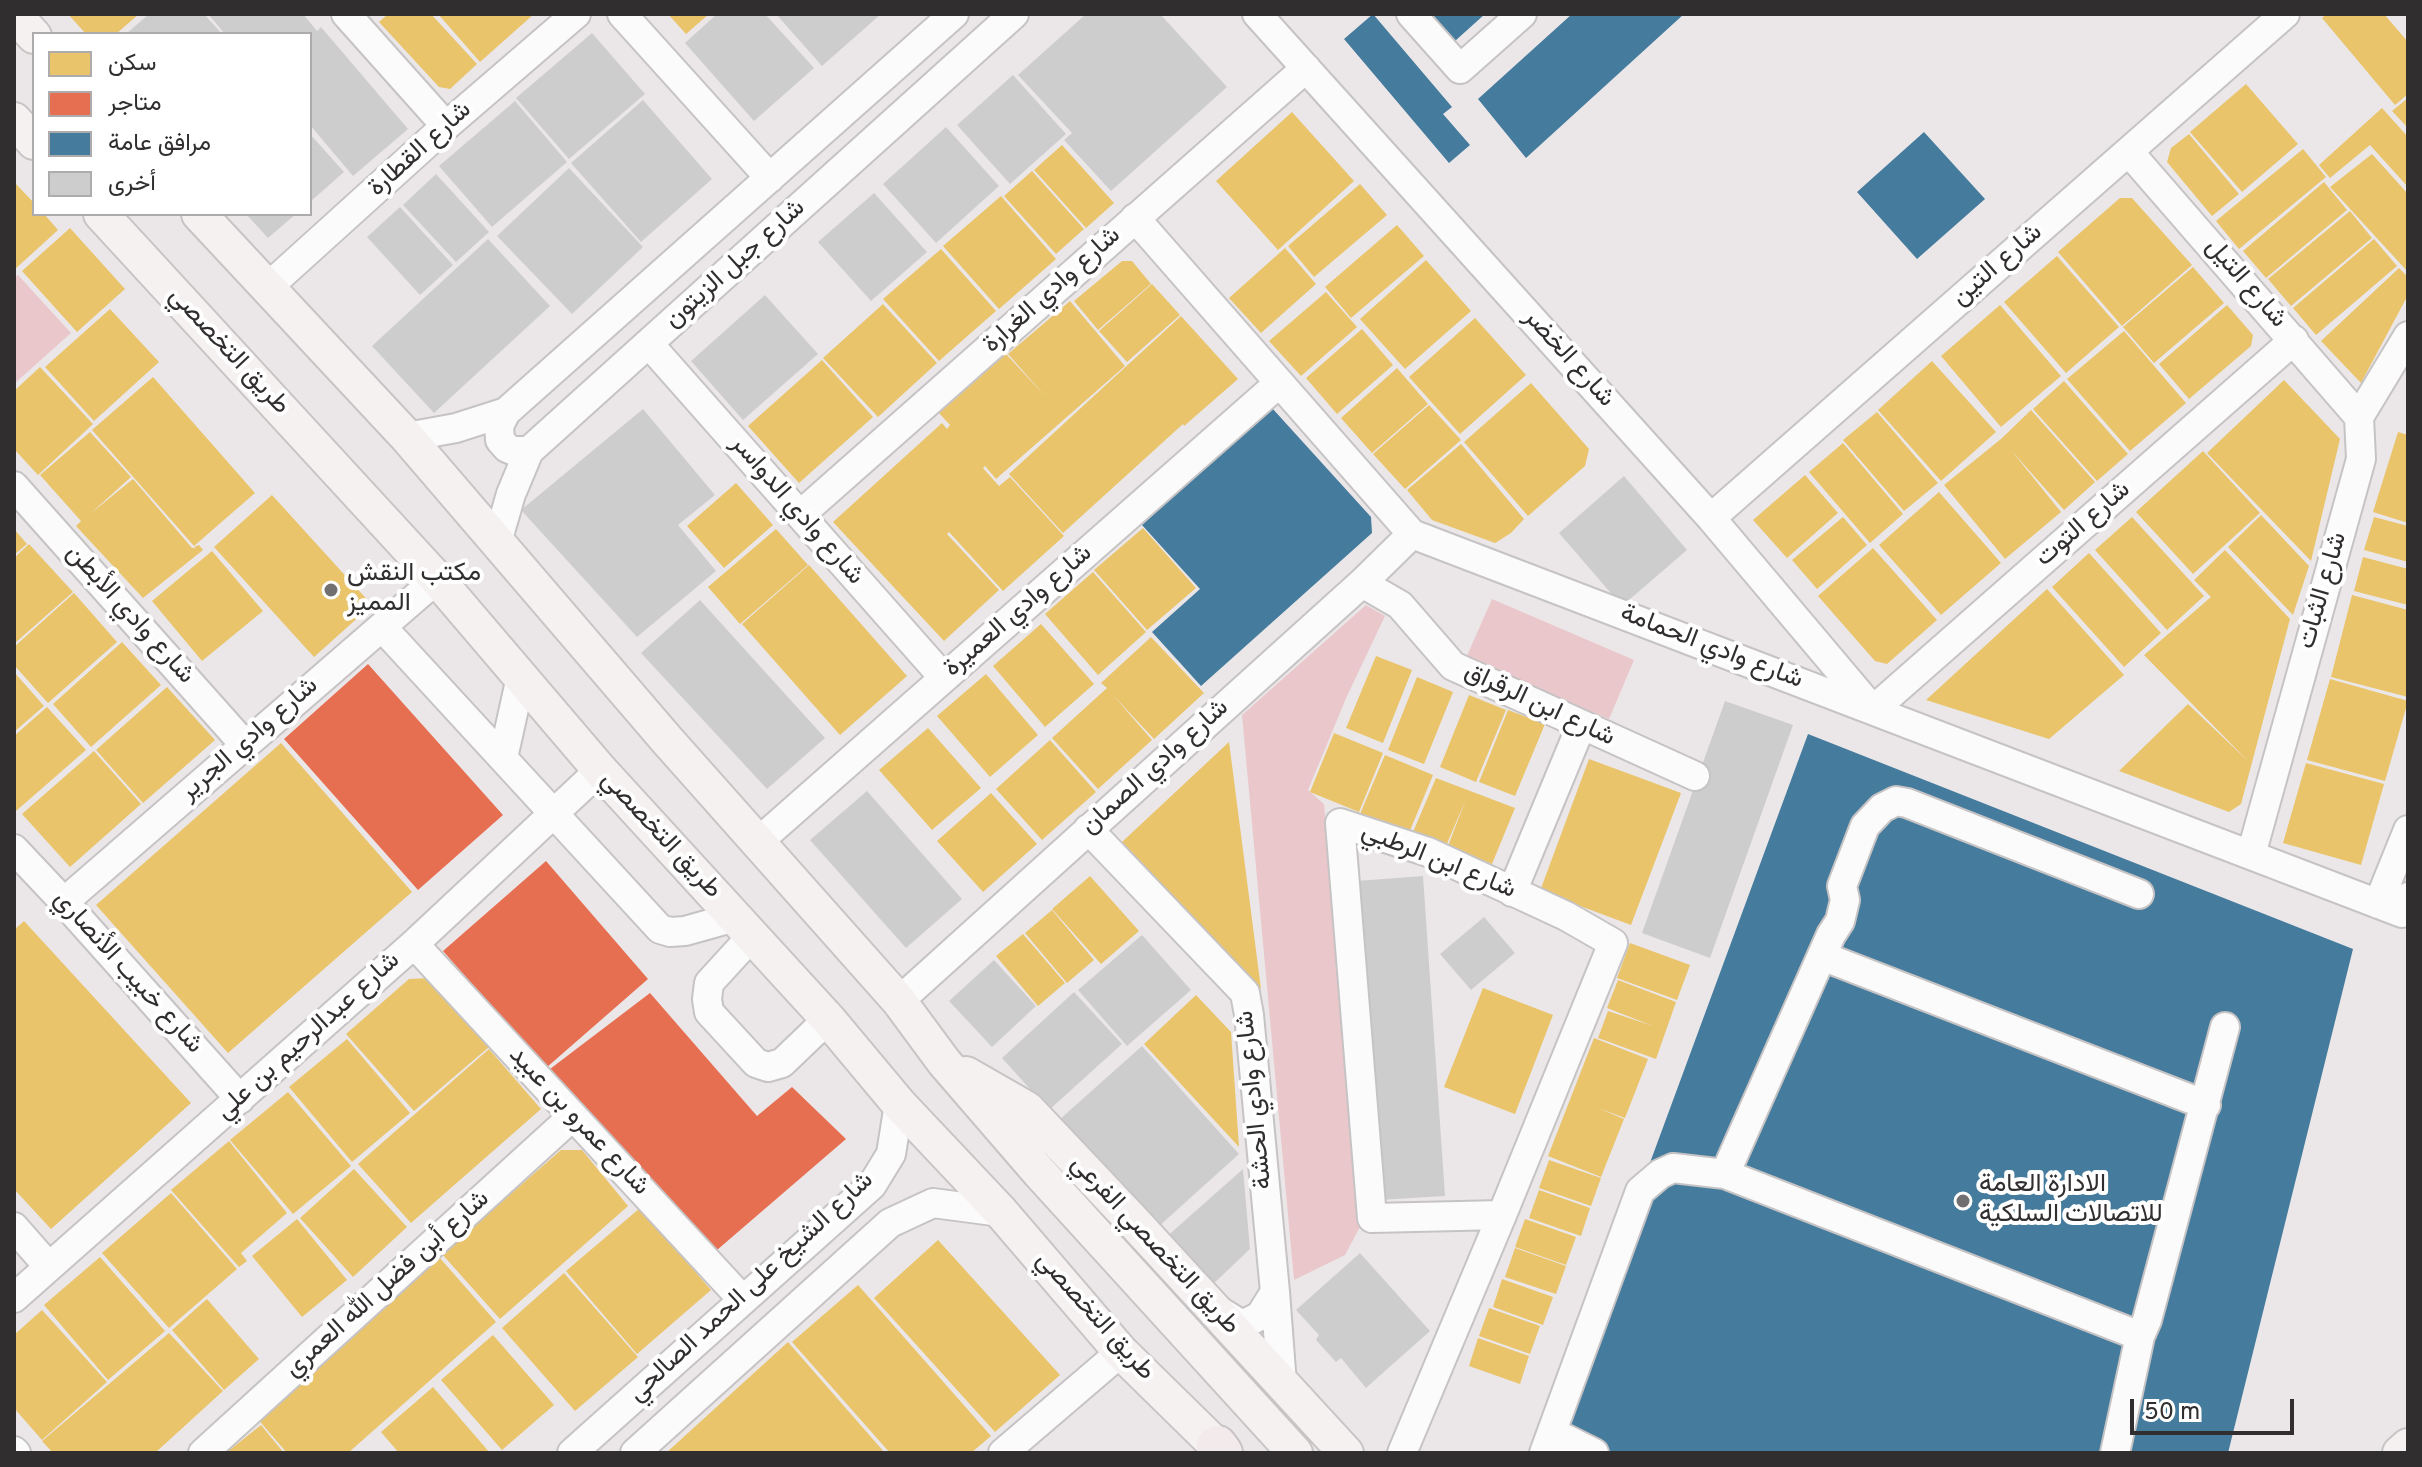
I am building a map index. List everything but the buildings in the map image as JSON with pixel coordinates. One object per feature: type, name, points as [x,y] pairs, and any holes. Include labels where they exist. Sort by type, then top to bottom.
[{"type":"main road","points":[[14,14],[32,34]]},
{"type":"main road","points":[[14,120],[32,140]]},
{"type":"main road","name":"طريق التخصصي","points":[[103,216],[437,579],[600,770],[828,1019],[899,1104],[1001,1212],[1121,1352],[1214,1451]]},
{"type":"main road","points":[[201,216],[407,437],[667,740],[899,1001],[944,1062],[1039,1172],[1295,1453]]},
{"type":"main road","name":"طريق التخصصي الفرعي","points":[[944,1062],[1027,1109],[1346,1453]]},
{"type":"main road","points":[[2400,1453],[2408,1446]]},
{"type":"street","points":[[346,14],[446,126]]},
{"type":"street","name":"شارع القطارة","points":[[268,287],[446,126],[576,14]]},
{"type":"street","points":[[622,14],[770,178]]},
{"type":"street","name":"شارع جبل الزيتون","points":[[497,542],[511,494],[529,451],[1014,14]]},
{"type":"street","name":"شارع الخضر","points":[[1257,14],[1711,518],[1873,710]]},
{"type":"street","points":[[1411,14],[1460,69],[1522,14]]},
{"type":"street","name":"شارع التين","points":[[1711,518],[2285,14]]},
{"type":"street","name":"شارع جبل الزيتون","points":[[407,437],[456,428],[506,412],[770,178],[938,19]]},
{"type":"street","name":"شارع وادي الغرارة","points":[[800,515],[1306,68]]},
{"type":"street","name":"شارع التيل","points":[[2129,152],[2359,417]]},
{"type":"street","name":"شارع وادي الحمامة","points":[[1135,218],[1412,534],[2251,855],[2396,905]]},
{"type":"street","points":[[2359,417],[2408,336]]},
{"type":"street","name":"شارع التوت","points":[[1873,710],[2294,340]]},
{"type":"street","name":"شارع وادي الدواسر","points":[[649,344],[944,678]]},
{"type":"street","name":"شارع وادي العميرة","points":[[759,841],[1278,384]]},
{"type":"street","points":[[506,412],[499,426],[500,440],[514,451],[529,451]]},
{"type":"street","name":"شارع الثبات","points":[[2251,855],[2361,459],[2359,417]]},
{"type":"street","name":"شارع وادي الأبطن","points":[[14,486],[244,744]]},
{"type":"street","name":"شارع وادي الصمان","points":[[899,1001],[1362,583],[1412,534]]},
{"type":"street","name":"شارع وادي الجرير","points":[[64,902],[437,579]]},
{"type":"street","name":"شارع ابن الرقراق","points":[[1362,583],[1400,605],[1453,666],[1695,776]]},
{"type":"street","points":[[382,627],[660,929],[670,932],[744,927]]},
{"type":"street","points":[[503,758],[521,677]]},
{"type":"street","points":[[1512,892],[1581,726]]},
{"type":"street","name":"شارع عبدالرحيم بن علي","points":[[14,1298],[414,944],[600,770]]},
{"type":"street","points":[[1725,1174],[1840,921],[1845,900],[1842,886],[1865,826],[1882,808],[1896,801],[1907,803],[2139,894]]},
{"type":"street","name":"شارع ابن الرطبي","points":[[1402,1453],[1502,1215],[1613,943],[1566,916],[1428,852],[1340,823],[1372,1218],[1502,1215]]},
{"type":"street","name":"شارع وادي الحشة","points":[[1088,829],[1245,993],[1282,1384]]},
{"type":"street","points":[[2396,905],[2408,830]]},
{"type":"street","name":"شارع خبيب الأنصاري","points":[[14,849],[240,1099]]},
{"type":"street","points":[[744,927],[709,983],[709,1012],[756,1063],[768,1067],[782,1063],[828,1019]]},
{"type":"street","name":"شارع عمرو بن عبيد","points":[[414,944],[742,1299]]},
{"type":"street","points":[[1822,956],[2206,1105]]},
{"type":"street","points":[[2115,1453],[2140,1336],[2147,1320],[2225,1027]]},
{"type":"street","name":"شارع الشيخ على الحمد الصالحي","points":[[572,1453],[872,1185],[891,1154],[899,1104]]},
{"type":"street","name":"شارع أبن فضل الله العمري","points":[[203,1453],[573,1116]]},
{"type":"street","points":[[1594,1453],[1548,1442],[1640,1191],[1660,1174],[1673,1168],[1725,1174],[2140,1336]]},
{"type":"street","name":"شارع الشيخ على الحمد الصالحي","points":[[635,1453],[890,1223],[933,1203],[1001,1212]]},
{"type":"street","points":[[14,1227],[49,1267]]},
{"type":"street","points":[[1211,1307],[1242,1325],[1260,1316],[1275,1292]]},
{"type":"street","points":[[1003,1453],[1121,1352]]},
{"type":"shaded area","points":[[18,275],[71,333],[14,384],[14,278]]},
{"type":"shaded area","points":[[1492,599],[1634,660],[1609,719],[1466,658]]},
{"type":"shaded area","points":[[1366,605],[1385,616],[1308,790],[1324,804],[1360,1227],[1345,1255],[1294,1280],[1242,715]]},
{"type":"place","name":"مكتب النقش المميز","points":[[331,590]]},
{"type":"place","name":"الادارة العامة للاتصالات السلكية","points":[[1963,1201]]}]
